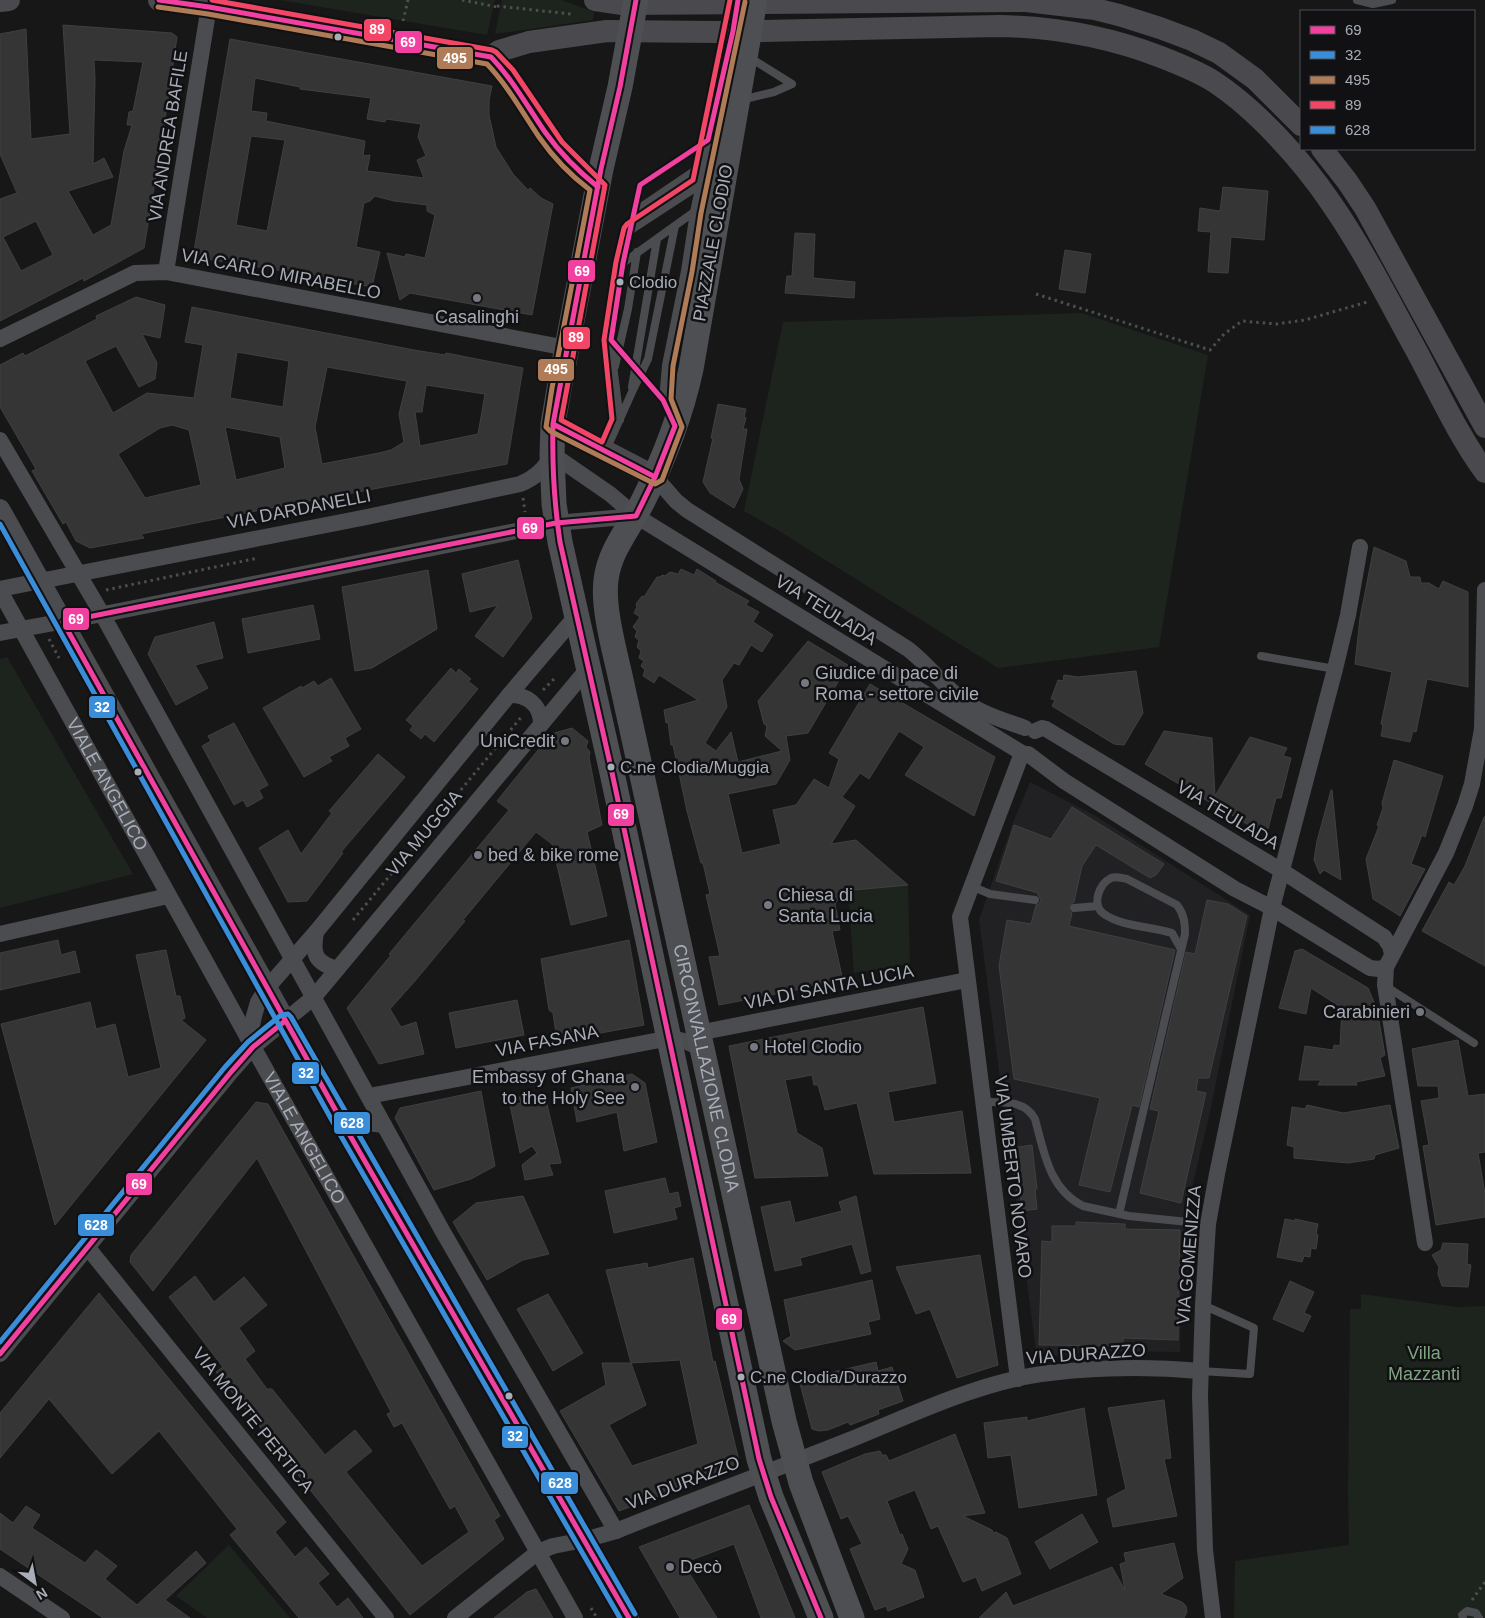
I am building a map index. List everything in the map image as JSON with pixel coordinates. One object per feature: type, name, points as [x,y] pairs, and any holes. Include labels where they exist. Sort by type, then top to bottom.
[{"type":"main road","points":[[0,1],[9,0]]},
{"type":"main road","points":[[159,0],[209,4],[491,57],[510,77],[545,133],[566,159],[598,187]]},
{"type":"main road","points":[[595,0],[622,4],[635,2],[1026,1],[1106,12],[1160,28],[1200,44],[1232,61],[1255,80],[1300,124]]},
{"type":"main road","points":[[556,523],[552,454],[553,424],[635,2]]},
{"type":"main road","name":"PIAZZALE CLODIO","points":[[636,516],[655,476],[675,426],[691,369],[745,54],[741,30],[746,2]]},
{"type":"main road","points":[[491,57],[499,51],[542,40],[607,31],[1029,27],[1104,38],[1184,66],[1213,81],[1246,107],[1267,127],[1323,191],[1342,219],[1372,288],[1485,472]]},
{"type":"main road","points":[[1323,150],[1361,201],[1485,427]]},
{"type":"main road","points":[[553,424],[655,476]]},
{"type":"main road","name":"CIRCONVALLAZIONE CLODIA","points":[[636,516],[612,556],[606,581],[606,599],[623,689],[794,1462],[852,1618]]},
{"type":"main road","name":"CIRCONVALLAZIONE CLODIA","points":[[556,523],[670,1038],[763,1474],[821,1618]]},
{"type":"street","name":"VIA ANDREA BAFILE","points":[[166,272],[209,4]]},
{"type":"street","name":"VIA CARLO MIRABELLO","points":[[0,339],[136,272],[166,272],[567,348]]},
{"type":"street","points":[[0,440],[102,614],[384,1125],[616,1531]]},
{"type":"street","points":[[552,454],[610,494],[636,516]]},
{"type":"street","name":"VIA DARDANELLI","points":[[0,590],[367,517],[520,484],[537,474],[546,465],[552,454]]},
{"type":"street","name":"VIA TEULADA","points":[[636,516],[1005,744],[1022,752],[1064,781],[1235,889],[1272,908],[1370,968],[1379,969],[1389,960],[1390,946],[1384,937],[1282,871],[1046,729],[1030,729],[985,714],[971,706],[955,694],[922,660],[908,649],[687,510],[676,501],[655,476]]},
{"type":"street","points":[[0,509],[340,1120],[630,1618]]},
{"type":"street","points":[[0,632],[63,622],[556,523],[636,516]]},
{"type":"street","name":"VIA GOMENIZZA","points":[[1213,1618],[1205,1541],[1200,1371],[1202,1305],[1208,1224],[1272,908],[1335,669],[1348,615],[1360,547]]},
{"type":"street","name":"VIALE ANGELICO","points":[[0,590],[19,629],[253,1048],[546,1549],[575,1618]]},
{"type":"street","points":[[1425,1243],[1385,986],[1389,960],[1446,853],[1472,784],[1482,729],[1485,590]]},
{"type":"street","name":"VIA MUGGIA","points":[[253,1048],[251,1030],[254,1016],[258,1002],[267,988],[316,932],[509,694],[577,615]]},
{"type":"street","name":"VIA MUGGIA","points":[[0,1354],[186,1125],[253,1048],[314,996],[541,722],[589,667]]},
{"type":"street","points":[[509,694],[522,696],[532,702],[539,712],[541,722]]},
{"type":"street","points":[[1030,729],[1038,736],[1038,747],[1022,752],[1013,742],[1014,735],[1018,730],[1030,729]]},
{"type":"street","name":"VIA UMBERTO NOVARO","points":[[1018,1379],[960,917],[1022,752]]},
{"type":"street","points":[[0,934],[168,896]]},
{"type":"street","points":[[316,932],[314,945],[317,959],[321,963],[337,969]]},
{"type":"street","name":"VIA DI SANTA LUCIA","points":[[700,1041],[967,980]]},
{"type":"street","name":"VIA FASANA","points":[[369,1096],[670,1038],[700,1041]]},
{"type":"street","points":[[340,1120],[384,1125]]},
{"type":"street","name":"VIA MONTE PERTICA","points":[[88,1248],[386,1618]]},
{"type":"street","name":"VIA DURAZZO","points":[[584,1540],[616,1531],[956,1398],[1018,1379],[1063,1372],[1104,1370],[1176,1369],[1200,1371]]},
{"type":"street","points":[[455,1618],[546,1549],[584,1540]]},
{"type":"street","points":[[0,1576],[62,1618]]},
{"type":"lane","points":[[1357,0],[1373,4],[1392,0]]},
{"type":"lane","name":"PIAZZALE CLODIO","points":[[663,400],[666,365],[708,140],[741,30]]},
{"type":"lane","points":[[737,102],[774,92],[792,84],[745,54]]},
{"type":"lane","name":"PIAZZALE CLODIO","points":[[620,420],[610,340],[623,263],[640,185],[708,140]]},
{"type":"lane","name":"PIAZZALE CLODIO","points":[[635,211],[703,165]]},
{"type":"lane","name":"PIAZZALE CLODIO","points":[[631,230],[700,185]]},
{"type":"lane","name":"PIAZZALE CLODIO","points":[[623,263],[694,212]]},
{"type":"lane","points":[[605,452],[648,359],[674,226]]},
{"type":"lane","points":[[632,392],[634,367],[657,239]]},
{"type":"lane","name":"PIAZZALE CLODIO","points":[[614,373],[637,252]]},
{"type":"lane","name":"PIAZZALE CLODIO","points":[[610,340],[663,400],[675,426]]},
{"type":"lane","points":[[1261,656],[1335,669]]},
{"type":"lane","points":[[1119,1214],[1185,934],[1185,924],[1181,910],[1177,905],[1126,879],[1112,878],[1103,885],[1100,890],[1098,906],[1102,913],[1110,918],[1172,933],[1181,949]]},
{"type":"lane","points":[[971,886],[1000,896],[1035,900]]},
{"type":"lane","points":[[1074,908],[1098,906]]},
{"type":"lane","points":[[1385,986],[1474,1043]]},
{"type":"lane","points":[[983,1102],[1020,1105],[1027,1108],[1035,1119],[1051,1173],[1063,1192],[1072,1201],[1082,1206],[1119,1214],[1208,1224]]},
{"type":"lane","points":[[1200,1371],[1250,1374],[1254,1328],[1202,1305]]},
{"type":"lane","points":[[1465,1615],[1476,1613],[1480,1618]]},
{"type":"path","points":[[403,24],[408,0]]},
{"type":"path","points":[[462,0],[573,15]]},
{"type":"path","points":[[1036,294],[1210,350],[1224,334],[1242,321],[1276,324],[1305,320],[1367,302],[1372,288]]},
{"type":"path","points":[[541,692],[558,675]]},
{"type":"path","points":[[350,924],[524,713]]},
{"type":"path","points":[[1465,1615],[1474,1595],[1485,1582]]},
{"type":"shaded area","points":[[1030,782],[1094,815],[1250,915],[1210,1112],[1184,1221],[1180,1352],[1097,1351],[1037,1358],[979,920],[1012,825]]},
{"type":"green space","points":[[280,0],[495,0],[487,35]]},
{"type":"green space","points":[[502,0],[561,0],[594,12],[593,20],[495,34]]},
{"type":"green space","points":[[1082,313],[1208,355],[1159,647],[998,668],[744,511],[783,322]]},
{"type":"green space","points":[[7,657],[133,874],[0,908],[0,659]]},
{"type":"green space","points":[[908,885],[910,964],[854,973],[848,891]]},
{"type":"green space","name":"Villa Mazzanti","points":[[1361,1294],[1457,1307],[1485,1306],[1485,1618],[1234,1618],[1235,1561],[1349,1545],[1350,1309],[1361,1309]]},
{"type":"green space","points":[[229,1545],[290,1618],[207,1618],[176,1596]]},
{"type":"building","points":[[63,25],[172,33],[177,37],[144,248],[84,281],[83,278],[0,321],[0,199],[17,193],[0,154],[0,34],[26,29],[31,139],[70,134]],"holes":[[[94,60],[143,62],[133,111],[129,112],[127,125],[132,125],[124,151],[111,225],[93,235],[68,191],[113,177],[104,158],[93,164]],[[36,221],[53,255],[21,271],[3,237]]]},
{"type":"building","points":[[230,39],[492,86],[489,100],[489,115],[496,147],[513,174],[528,190],[530,188],[541,198],[553,204],[532,315],[410,293],[400,300],[387,253],[405,257],[406,254],[425,258],[435,215],[427,211],[427,205],[394,201],[375,196],[370,201],[364,203],[356,247],[380,252],[372,287],[193,257]],"holes":[[[255,78],[300,87],[300,89],[371,98],[367,119],[385,122],[386,119],[421,124],[418,137],[426,156],[417,160],[424,178],[367,171],[370,155],[363,156],[365,141],[266,121],[267,113],[251,111]],[[251,136],[285,140],[267,231],[236,225]]]},
{"type":"building","points":[[1223,187],[1268,191],[1264,240],[1231,237],[1228,273],[1208,272],[1211,232],[1198,231],[1200,208],[1220,211]]},
{"type":"building","points":[[795,233],[815,234],[813,278],[855,282],[854,298],[785,293],[787,276],[792,276]]},
{"type":"building","points":[[1065,250],[1091,254],[1085,293],[1059,289]]},
{"type":"building","points":[[136,297],[165,305],[160,338],[142,334],[157,363],[155,379],[139,387],[116,346],[85,361],[113,413],[147,393],[194,398],[203,345],[185,342],[192,307],[414,350],[445,355],[446,353],[523,368],[507,464],[141,534],[144,538],[90,548],[76,541],[66,522],[63,524],[32,471],[36,469],[0,407],[0,365],[23,353],[25,356],[97,319],[96,316]],"holes":[[[237,352],[289,361],[283,407],[230,398]],[[327,367],[407,381],[399,414],[404,442],[391,450],[322,464],[315,427]],[[426,385],[485,394],[478,434],[420,446],[415,412],[422,412]],[[172,425],[189,430],[201,485],[145,498],[118,454],[160,428]],[[225,427],[280,437],[285,468],[236,480]]]},
{"type":"building","points":[[718,404],[746,409],[743,429],[747,429],[739,479],[743,489],[734,508],[710,493],[703,482],[713,438],[711,438]]},
{"type":"building","points":[[1374,547],[1406,561],[1410,577],[1420,577],[1421,583],[1429,583],[1439,589],[1443,581],[1468,592],[1468,687],[1427,679],[1416,732],[1413,731],[1410,742],[1381,736],[1383,725],[1381,724],[1392,672],[1355,664],[1360,618]]},
{"type":"building","points":[[518,560],[532,618],[503,657],[475,636],[498,605],[470,612],[462,574]]},
{"type":"building","points":[[681,569],[694,575],[697,569],[715,582],[749,601],[746,605],[759,612],[753,622],[773,635],[762,652],[751,645],[739,665],[734,663],[722,680],[727,707],[705,743],[716,751],[731,732],[738,762],[782,751],[765,736],[767,726],[764,724],[758,701],[808,641],[848,665],[808,733],[786,736],[790,760],[776,784],[728,794],[742,853],[781,844],[773,810],[796,805],[814,779],[829,788],[839,759],[829,753],[870,684],[995,757],[974,816],[905,775],[924,747],[899,731],[869,779],[860,773],[842,797],[855,806],[831,844],[856,840],[908,885],[843,891],[835,904],[840,930],[832,931],[843,981],[719,1005],[709,957],[720,956],[706,895],[710,894],[703,863],[701,863],[687,811],[664,710],[698,700],[659,675],[654,683],[643,676],[645,670],[641,666],[644,661],[639,658],[641,651],[637,647],[639,640],[635,637],[637,631],[633,627],[640,617],[634,613],[637,607],[636,604],[642,596],[644,597],[657,577],[665,576],[670,572],[678,574]]},
{"type":"building","points":[[428,570],[437,629],[372,668],[355,671],[342,587]]},
{"type":"building","points":[[313,605],[320,639],[248,653],[242,619]]},
{"type":"building","points":[[214,622],[223,658],[195,665],[208,688],[176,705],[148,654],[155,637]]},
{"type":"building","points":[[451,668],[456,673],[459,669],[471,679],[468,681],[478,689],[434,742],[425,734],[421,739],[410,730],[413,726],[406,720]]},
{"type":"building","points":[[1136,671],[1143,713],[1124,745],[1114,744],[1052,706],[1055,700],[1051,699],[1058,680],[1063,681],[1064,675],[1078,677]]},
{"type":"building","points":[[331,678],[361,729],[345,738],[349,746],[329,757],[332,761],[304,777],[263,708],[301,686],[302,688],[314,681],[318,686]]},
{"type":"building","points":[[234,723],[268,785],[259,790],[263,798],[247,807],[243,800],[234,805],[202,746],[211,741],[208,736]]},
{"type":"building","points":[[572,728],[588,741],[586,747],[590,752],[589,757],[602,825],[587,832],[607,916],[571,925],[552,844],[536,832],[463,920],[465,921],[390,1009],[401,1027],[416,1022],[424,1054],[379,1064],[347,1008],[391,955],[389,954],[509,810],[497,801],[551,734]]},
{"type":"building","points":[[1164,731],[1212,738],[1215,796],[1250,737],[1287,748],[1283,756],[1291,758],[1281,798],[1276,798],[1268,829],[1262,833],[1145,764]]},
{"type":"building","points":[[378,754],[405,777],[341,852],[343,853],[307,901],[288,902],[259,848],[288,830],[301,854],[332,813],[329,811]]},
{"type":"building","points":[[1394,760],[1443,776],[1425,837],[1422,835],[1411,864],[1425,869],[1400,916],[1373,899],[1366,859],[1379,826],[1377,825],[1383,808],[1382,803]]},
{"type":"building","points":[[1331,790],[1341,880],[1324,870],[1320,874],[1314,860],[1317,841]]},
{"type":"building","points":[[1072,807],[1164,864],[1156,875],[1150,878],[1096,845],[1082,866],[1074,902],[1069,906],[1069,911],[1072,913],[1069,926],[1175,950],[1139,1107],[1132,1105],[1110,1192],[1079,1185],[1100,1098],[1014,1079],[999,966],[1007,920],[1031,924],[1036,905],[1041,900],[1038,893],[996,881],[1014,825],[1051,839]]},
{"type":"building","points":[[1484,817],[1485,966],[1422,931],[1449,882],[1454,885],[1465,866]]},
{"type":"building","points":[[1207,900],[1228,904],[1247,916],[1209,1078],[1198,1078],[1196,1091],[1206,1093],[1181,1203],[1140,1193],[1159,1111],[1150,1109],[1186,952],[1195,954]]},
{"type":"building","points":[[58,940],[61,955],[75,951],[80,972],[0,990],[0,953]]},
{"type":"building","points":[[629,940],[644,1025],[557,1041],[553,1013],[549,1010],[541,959]]},
{"type":"building","points":[[1302,949],[1368,988],[1377,1009],[1385,1055],[1380,1058],[1385,1076],[1356,1082],[1357,1085],[1318,1085],[1321,1080],[1299,1080],[1305,1046],[1333,1050],[1334,1045],[1340,1046],[1342,1008],[1311,988],[1306,1014],[1279,1008],[1295,951]]},
{"type":"building","points":[[166,950],[176,996],[180,996],[185,1018],[181,1020],[206,1040],[55,1225],[1,1024],[90,1002],[96,1029],[115,1024],[128,1077],[161,1068],[136,955]]},
{"type":"building","points":[[517,1000],[524,1035],[456,1048],[449,1013]]},
{"type":"building","points":[[923,1007],[936,1083],[888,1092],[894,1122],[962,1111],[971,1173],[874,1174],[857,1103],[825,1110],[818,1085],[814,1085],[812,1075],[785,1080],[797,1133],[822,1148],[828,1176],[755,1178],[729,1046]]},
{"type":"building","points":[[1458,1040],[1468,1096],[1485,1094],[1485,1152],[1478,1153],[1485,1194],[1485,1217],[1436,1225],[1423,1146],[1429,1145],[1421,1101],[1439,1098],[1438,1086],[1418,1086],[1412,1049]]},
{"type":"building","points":[[632,1074],[645,1083],[657,1142],[624,1151],[617,1112],[577,1122],[571,1088]]},
{"type":"building","points":[[481,1091],[495,1166],[471,1179],[434,1190],[395,1118],[400,1108]]},
{"type":"building","points":[[535,1094],[539,1097],[545,1096],[561,1163],[549,1164],[553,1175],[525,1180],[522,1165],[537,1153],[532,1146],[520,1153],[510,1105],[521,1103],[519,1097]]},
{"type":"building","points":[[256,1102],[268,1104],[500,1516],[494,1520],[504,1539],[410,1615],[216,1372],[223,1367],[169,1297],[195,1276],[214,1302],[244,1277],[267,1305],[239,1328],[255,1351],[245,1359],[267,1389],[272,1389],[325,1455],[355,1430],[372,1451],[346,1472],[422,1566],[469,1532],[455,1506],[450,1509],[402,1423],[394,1427],[387,1414],[391,1412],[257,1158],[153,1291],[130,1262],[131,1255]]},
{"type":"building","points":[[1307,1105],[1343,1113],[1390,1105],[1399,1148],[1375,1155],[1374,1159],[1348,1163],[1294,1158],[1294,1147],[1287,1145],[1292,1107],[1305,1109]]},
{"type":"building","points":[[1032,1145],[1037,1189],[1035,1189],[1037,1209],[1022,1211],[1020,1191],[1017,1191],[1012,1148]]},
{"type":"building","points":[[665,1178],[669,1194],[678,1192],[681,1206],[674,1208],[677,1219],[614,1233],[605,1191]]},
{"type":"building","points":[[523,1196],[549,1254],[523,1260],[487,1280],[453,1222],[476,1203]]},
{"type":"building","points":[[856,1196],[871,1271],[861,1274],[852,1244],[800,1258],[802,1265],[775,1271],[761,1207],[790,1201],[795,1223],[842,1211],[839,1202]]},
{"type":"building","points":[[1285,1219],[1318,1224],[1316,1249],[1311,1248],[1310,1257],[1304,1256],[1302,1262],[1277,1257]]},
{"type":"building","points":[[1076,1222],[1125,1224],[1125,1229],[1180,1230],[1178,1340],[1123,1338],[1123,1346],[1039,1345],[1042,1241],[1052,1242],[1052,1226],[1076,1226]]},
{"type":"building","points":[[1443,1243],[1468,1244],[1467,1264],[1471,1265],[1468,1287],[1442,1286],[1438,1274],[1439,1267],[1432,1255],[1441,1250]]},
{"type":"building","points":[[980,1255],[998,1365],[957,1378],[930,1309],[916,1314],[896,1267]]},
{"type":"building","points":[[693,1258],[713,1362],[715,1361],[740,1465],[619,1511],[560,1411],[606,1385],[602,1363],[631,1363],[606,1270],[647,1263],[648,1268]],"holes":[[[680,1360],[698,1444],[632,1466],[609,1425],[646,1405],[631,1363]]]},
{"type":"building","points":[[872,1280],[880,1319],[868,1322],[871,1334],[795,1350],[783,1341],[791,1336],[784,1300]]},
{"type":"building","points":[[1290,1281],[1314,1292],[1304,1313],[1311,1316],[1303,1332],[1273,1319]]},
{"type":"building","points":[[99,1293],[286,1522],[275,1532],[295,1557],[306,1547],[329,1574],[318,1583],[337,1607],[348,1598],[363,1618],[299,1618],[230,1535],[237,1529],[159,1431],[112,1474],[49,1399],[0,1458],[0,1413]]},
{"type":"building","points":[[548,1294],[583,1353],[553,1371],[517,1309]]},
{"type":"building","points":[[876,1362],[878,1371],[892,1367],[903,1401],[878,1410],[879,1414],[850,1425],[848,1422],[828,1430],[819,1431],[812,1429],[799,1380]]},
{"type":"building","points":[[1164,1400],[1171,1458],[1164,1459],[1177,1516],[1113,1527],[1107,1499],[1126,1489],[1108,1408]]},
{"type":"building","points":[[1084,1408],[1097,1495],[1019,1508],[1011,1455],[988,1458],[984,1423],[1027,1417],[1027,1421]]},
{"type":"building","points":[[955,1434],[985,1513],[963,1516],[992,1530],[993,1533],[996,1532],[1007,1538],[1021,1574],[982,1591],[976,1577],[963,1582],[938,1526],[931,1529],[915,1490],[887,1501],[900,1535],[902,1534],[908,1549],[901,1564],[915,1570],[924,1597],[888,1611],[886,1606],[875,1610],[850,1549],[862,1544],[848,1516],[841,1519],[822,1472],[865,1454],[880,1451],[882,1455],[886,1455],[889,1461]]},
{"type":"building","points":[[749,1505],[795,1618],[761,1618],[734,1544],[683,1563],[717,1618],[680,1618],[639,1547]]},
{"type":"building","points":[[26,1506],[40,1515],[32,1528],[85,1563],[96,1550],[117,1566],[105,1579],[137,1605],[196,1551],[206,1563],[165,1600],[190,1618],[103,1618],[0,1549],[0,1513],[13,1523]]},
{"type":"building","points":[[1082,1514],[1098,1542],[1050,1569],[1035,1542]]},
{"type":"building","points":[[1174,1543],[1183,1578],[1161,1594],[1182,1602],[1186,1606],[1187,1612],[1184,1618],[979,1618],[1006,1592],[1013,1606],[1112,1567],[1125,1590],[1120,1564],[1126,1562],[1124,1553]]},
{"type":"building","points":[[536,1589],[553,1618],[494,1618],[527,1592]]},
{"type":"transit line","name":"69","points":[[159,0],[209,7],[491,57],[513,84],[557,147],[576,168],[598,187]]},
{"type":"transit line","name":"89","points":[[212,0],[492,50],[513,70],[562,142],[605,185],[561,420],[602,442],[612,419],[604,340],[616,262],[624,228],[627,224],[693,180],[730,0]]},
{"type":"transit line","name":"69","points":[[636,0],[620,87],[601,169],[553,424],[556,512],[560,542],[611,768],[759,1459],[771,1497],[821,1618]]},
{"type":"transit line","name":"69","points":[[629,1618],[341,1120],[63,622],[556,523],[636,516],[655,477],[675,426],[663,400],[611,340],[623,263],[640,185],[708,140],[733,31],[738,0]]},
{"type":"transit line","name":"495","points":[[158,7],[208,14],[487,64],[508,90],[550,152],[590,190],[546,427],[550,431],[655,484],[662,480],[682,427],[671,399],[673,366],[692,272],[701,213],[745,2]]},
{"type":"transit line","name":"69","points":[[553,424],[655,477]]},
{"type":"transit line","name":"32","points":[[0,524],[334,1124],[620,1618]]},
{"type":"transit line","name":"628","points":[[0,1342],[225,1067],[248,1042],[281,1015],[288,1014],[635,1614]]},
{"type":"transit line","name":"69","points":[[0,1354],[231,1072],[253,1047],[285,1021]]},
{"type":"place","name":"Clodio","points":[[620,282]]},
{"type":"place","name":"Casalinghi","points":[[477,298]]},
{"type":"place","name":"Giudice di pace di Roma - settore civile","points":[[805,683]]},
{"type":"place","name":"UniCredit","points":[[565,741]]},
{"type":"place","name":"C.ne Clodia/Muggia","points":[[611,767]]},
{"type":"place","name":"bed & bike rome","points":[[478,855]]},
{"type":"place","name":"Chiesa di Santa Lucia","points":[[768,905]]},
{"type":"place","name":"Carabinieri","points":[[1420,1012]]},
{"type":"place","name":"Hotel Clodio","points":[[754,1047]]},
{"type":"place","name":"Embassy of Ghana to the Holy See","points":[[635,1087]]},
{"type":"place","name":"C.ne Clodia/Durazzo","points":[[741,1377]]},
{"type":"place","name":"Decò","points":[[670,1567]]}]
